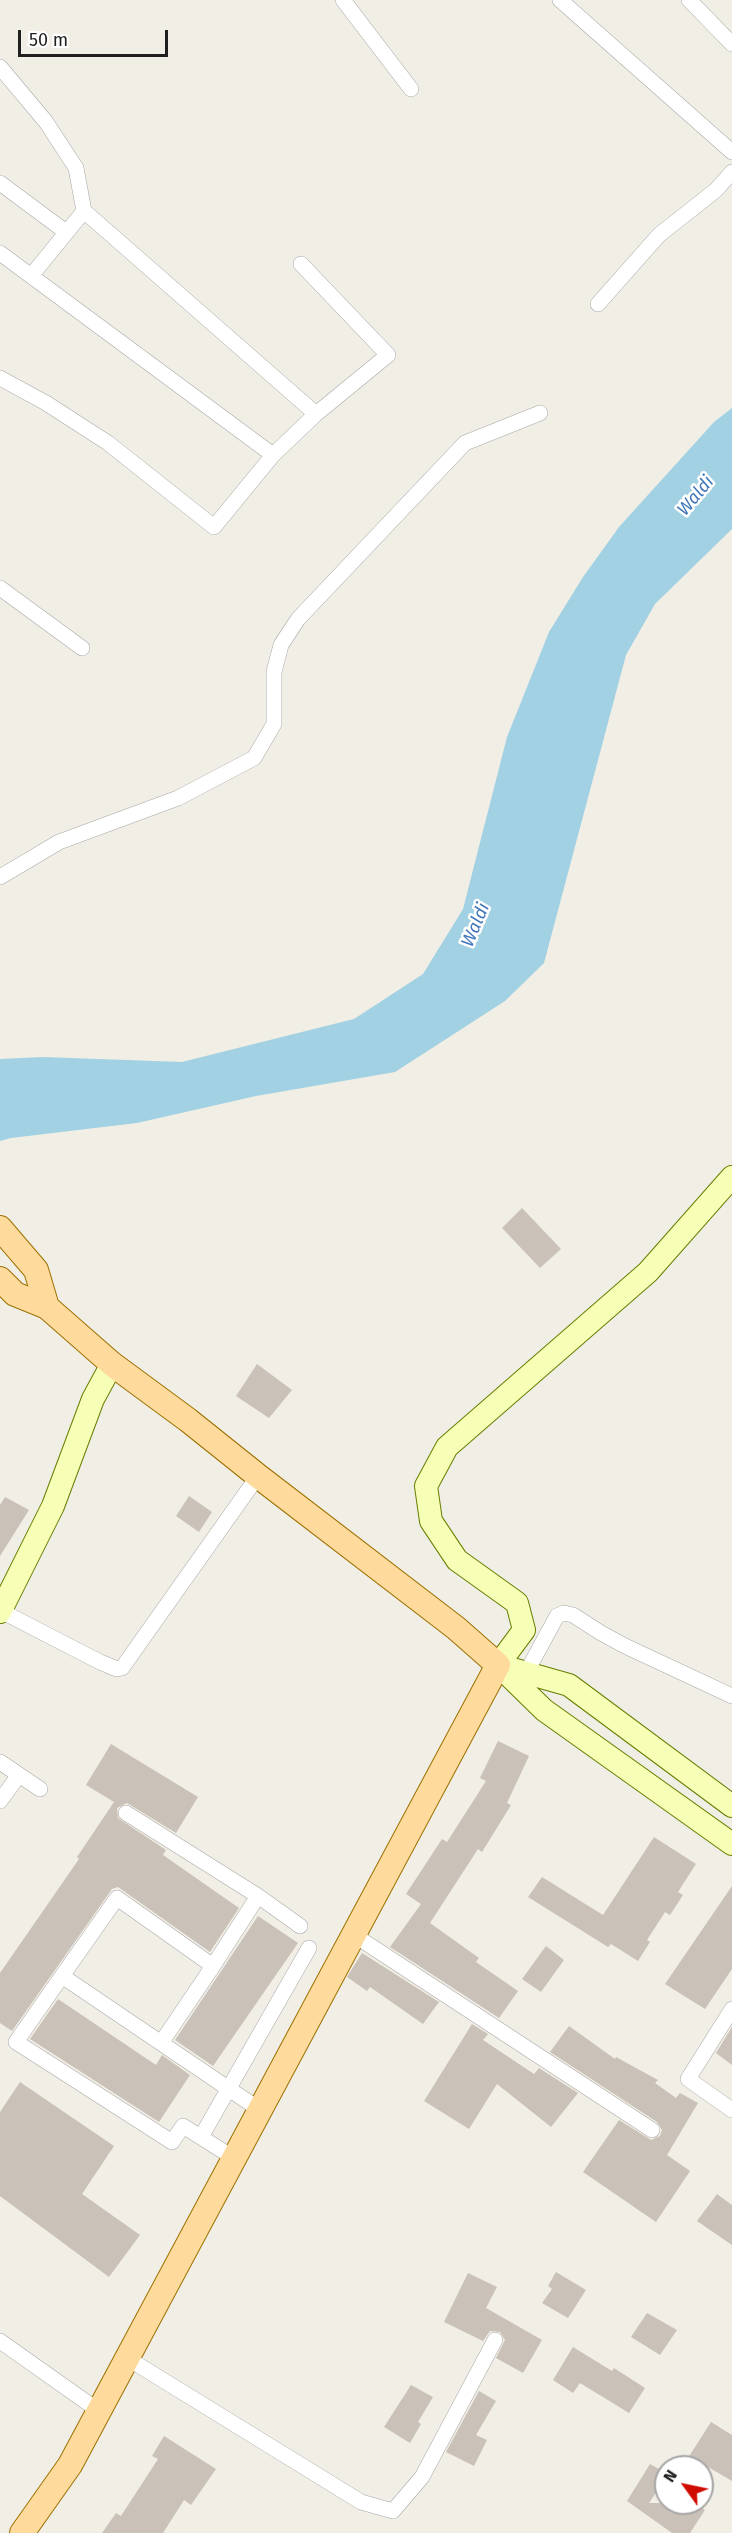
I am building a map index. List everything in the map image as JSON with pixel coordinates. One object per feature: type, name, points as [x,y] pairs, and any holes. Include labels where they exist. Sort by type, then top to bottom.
[{"type":"main road","points":[[0,1228],[36,1270],[47,1307]]},
{"type":"main road","points":[[0,1279],[15,1294],[47,1307],[112,1364],[188,1420],[456,1628],[498,1665],[70,2465],[22,2533]]},
{"type":"street","points":[[344,0],[411,89]]},
{"type":"street","points":[[560,0],[732,152]]},
{"type":"street","points":[[689,0],[732,44]]},
{"type":"street","points":[[0,67],[46,122],[76,168],[84,211],[316,414]]},
{"type":"street","points":[[598,304],[659,235],[716,190],[732,172]]},
{"type":"street","points":[[0,183],[66,232]]},
{"type":"street","points":[[31,276],[84,211]]},
{"type":"street","points":[[0,253],[273,455]]},
{"type":"street","points":[[0,378],[46,403],[108,443],[214,527],[273,455],[316,414],[388,355],[301,264]]},
{"type":"street","points":[[0,877],[59,842],[178,798],[254,758],[274,724],[274,672],[281,645],[298,619],[465,443],[540,413]]},
{"type":"street","points":[[0,588],[82,648]]},
{"type":"street","points":[[498,1665],[524,1630],[517,1603],[458,1560],[431,1521],[426,1486],[447,1447],[648,1272],[732,1177]]},
{"type":"street","points":[[112,1364],[93,1400],[53,1506],[1,1612],[100,1662],[117,1669],[122,1668],[258,1476]]},
{"type":"street","points":[[526,1673],[557,1616],[564,1613],[573,1615],[601,1634],[732,1696]]},
{"type":"street","points":[[498,1665],[569,1685],[732,1806]]},
{"type":"street","points":[[498,1665],[544,1710],[732,1844]]},
{"type":"street","points":[[0,1762],[40,1789]]},
{"type":"street","points":[[0,1802],[19,1775]]},
{"type":"street","points":[[126,1813],[258,1896],[300,1926]]},
{"type":"street","points":[[161,2043],[258,1896]]},
{"type":"street","points":[[213,1966],[117,1898],[16,2042],[172,2142],[183,2126],[234,2158]]},
{"type":"street","points":[[354,1935],[652,2130]]},
{"type":"street","points":[[201,2137],[309,1948]]},
{"type":"street","points":[[62,1976],[260,2110]]},
{"type":"street","points":[[732,2009],[687,2079],[732,2110]]},
{"type":"street","points":[[127,2358],[361,2502],[393,2511],[422,2477],[495,2340]]},
{"type":"street","points":[[0,2341],[99,2411]]},
{"type":"water","name":"Waldi","points":[[732,408],[732,529],[655,604],[626,655],[544,963],[505,1001],[395,1072],[256,1096],[137,1123],[0,1141],[0,1059],[43,1057],[182,1062],[354,1019],[423,974],[463,909],[507,737],[549,632],[583,577],[619,527],[714,422]]},
{"type":"building","points":[[522,1208],[561,1249],[540,1268],[502,1228]]},
{"type":"building","points":[[257,1364],[292,1390],[269,1418],[236,1396]]},
{"type":"building","points":[[189,1496],[212,1512],[199,1532],[176,1516]]},
{"type":"building","points":[[5,1497],[29,1510],[0,1556],[0,1505]]},
{"type":"building","points":[[498,1741],[529,1756],[507,1803],[511,1805],[482,1852],[478,1849],[430,1923],[479,1958],[476,1962],[518,1991],[499,2018],[390,1947],[421,1904],[406,1894],[442,1839],[447,1842],[486,1781],[480,1778]]},
{"type":"building","points":[[111,1744],[198,1797],[176,1833],[127,1803],[117,1808],[118,1818],[166,1850],[163,1855],[239,1908],[210,1952],[118,1887],[112,1889],[12,2031],[0,2023],[0,1973],[79,1859],[77,1857],[114,1802],[86,1785]]},
{"type":"building","points":[[654,1837],[696,1864],[678,1892],[683,1895],[670,1915],[665,1912],[647,1940],[650,1942],[638,1961],[611,1944],[608,1947],[528,1897],[542,1877],[603,1915]]},
{"type":"building","points":[[732,1886],[732,1969],[705,2009],[665,1984]]},
{"type":"building","points":[[258,1916],[298,1943],[213,2066],[175,2040]]},
{"type":"building","points":[[546,1946],[564,1960],[541,1992],[522,1979]]},
{"type":"building","points":[[362,1953],[439,2002],[423,2024],[370,1987],[367,1991],[347,1977]]},
{"type":"building","points":[[58,1999],[156,2065],[162,2055],[190,2075],[159,2122],[30,2039]]},
{"type":"building","points":[[472,2024],[488,2034],[483,2040],[534,2074],[539,2068],[578,2093],[551,2127],[497,2084],[469,2129],[424,2101]]},
{"type":"building","points":[[569,2026],[615,2059],[616,2057],[658,2080],[655,2083],[676,2098],[680,2093],[698,2103],[667,2155],[690,2171],[656,2222],[583,2172],[619,2120],[651,2140],[660,2136],[662,2130],[657,2122],[550,2052]]},
{"type":"building","points":[[732,2027],[732,2065],[716,2053]]},
{"type":"building","points":[[20,2082],[114,2146],[82,2194],[140,2235],[109,2277],[0,2196],[0,2112]]},
{"type":"building","points":[[717,2194],[732,2205],[732,2245],[697,2221]]},
{"type":"building","points":[[556,2272],[586,2290],[568,2318],[542,2303],[552,2289],[548,2286]]},
{"type":"building","points":[[468,2273],[497,2287],[486,2308],[542,2340],[523,2373],[496,2358],[505,2340],[500,2332],[490,2331],[483,2341],[444,2322]]},
{"type":"building","points":[[647,2313],[677,2330],[660,2355],[631,2337]]},
{"type":"building","points":[[573,2347],[612,2371],[614,2368],[645,2388],[629,2413],[580,2383],[573,2393],[553,2380]]},
{"type":"building","points":[[411,2385],[433,2397],[418,2422],[421,2424],[410,2443],[384,2427]]},
{"type":"building","points":[[479,2391],[496,2401],[476,2435],[487,2440],[474,2466],[446,2452]]},
{"type":"building","points":[[711,2422],[732,2435],[732,2481],[714,2470],[714,2455],[690,2455]]},
{"type":"building","points":[[164,2436],[216,2469],[191,2505],[184,2500],[163,2533],[102,2533],[116,2513],[121,2516],[158,2459],[152,2456]]},
{"type":"building","points":[[650,2464],[654,2466],[654,2496],[649,2503],[654,2503],[654,2515],[702,2515],[690,2533],[672,2533],[627,2501]]}]
